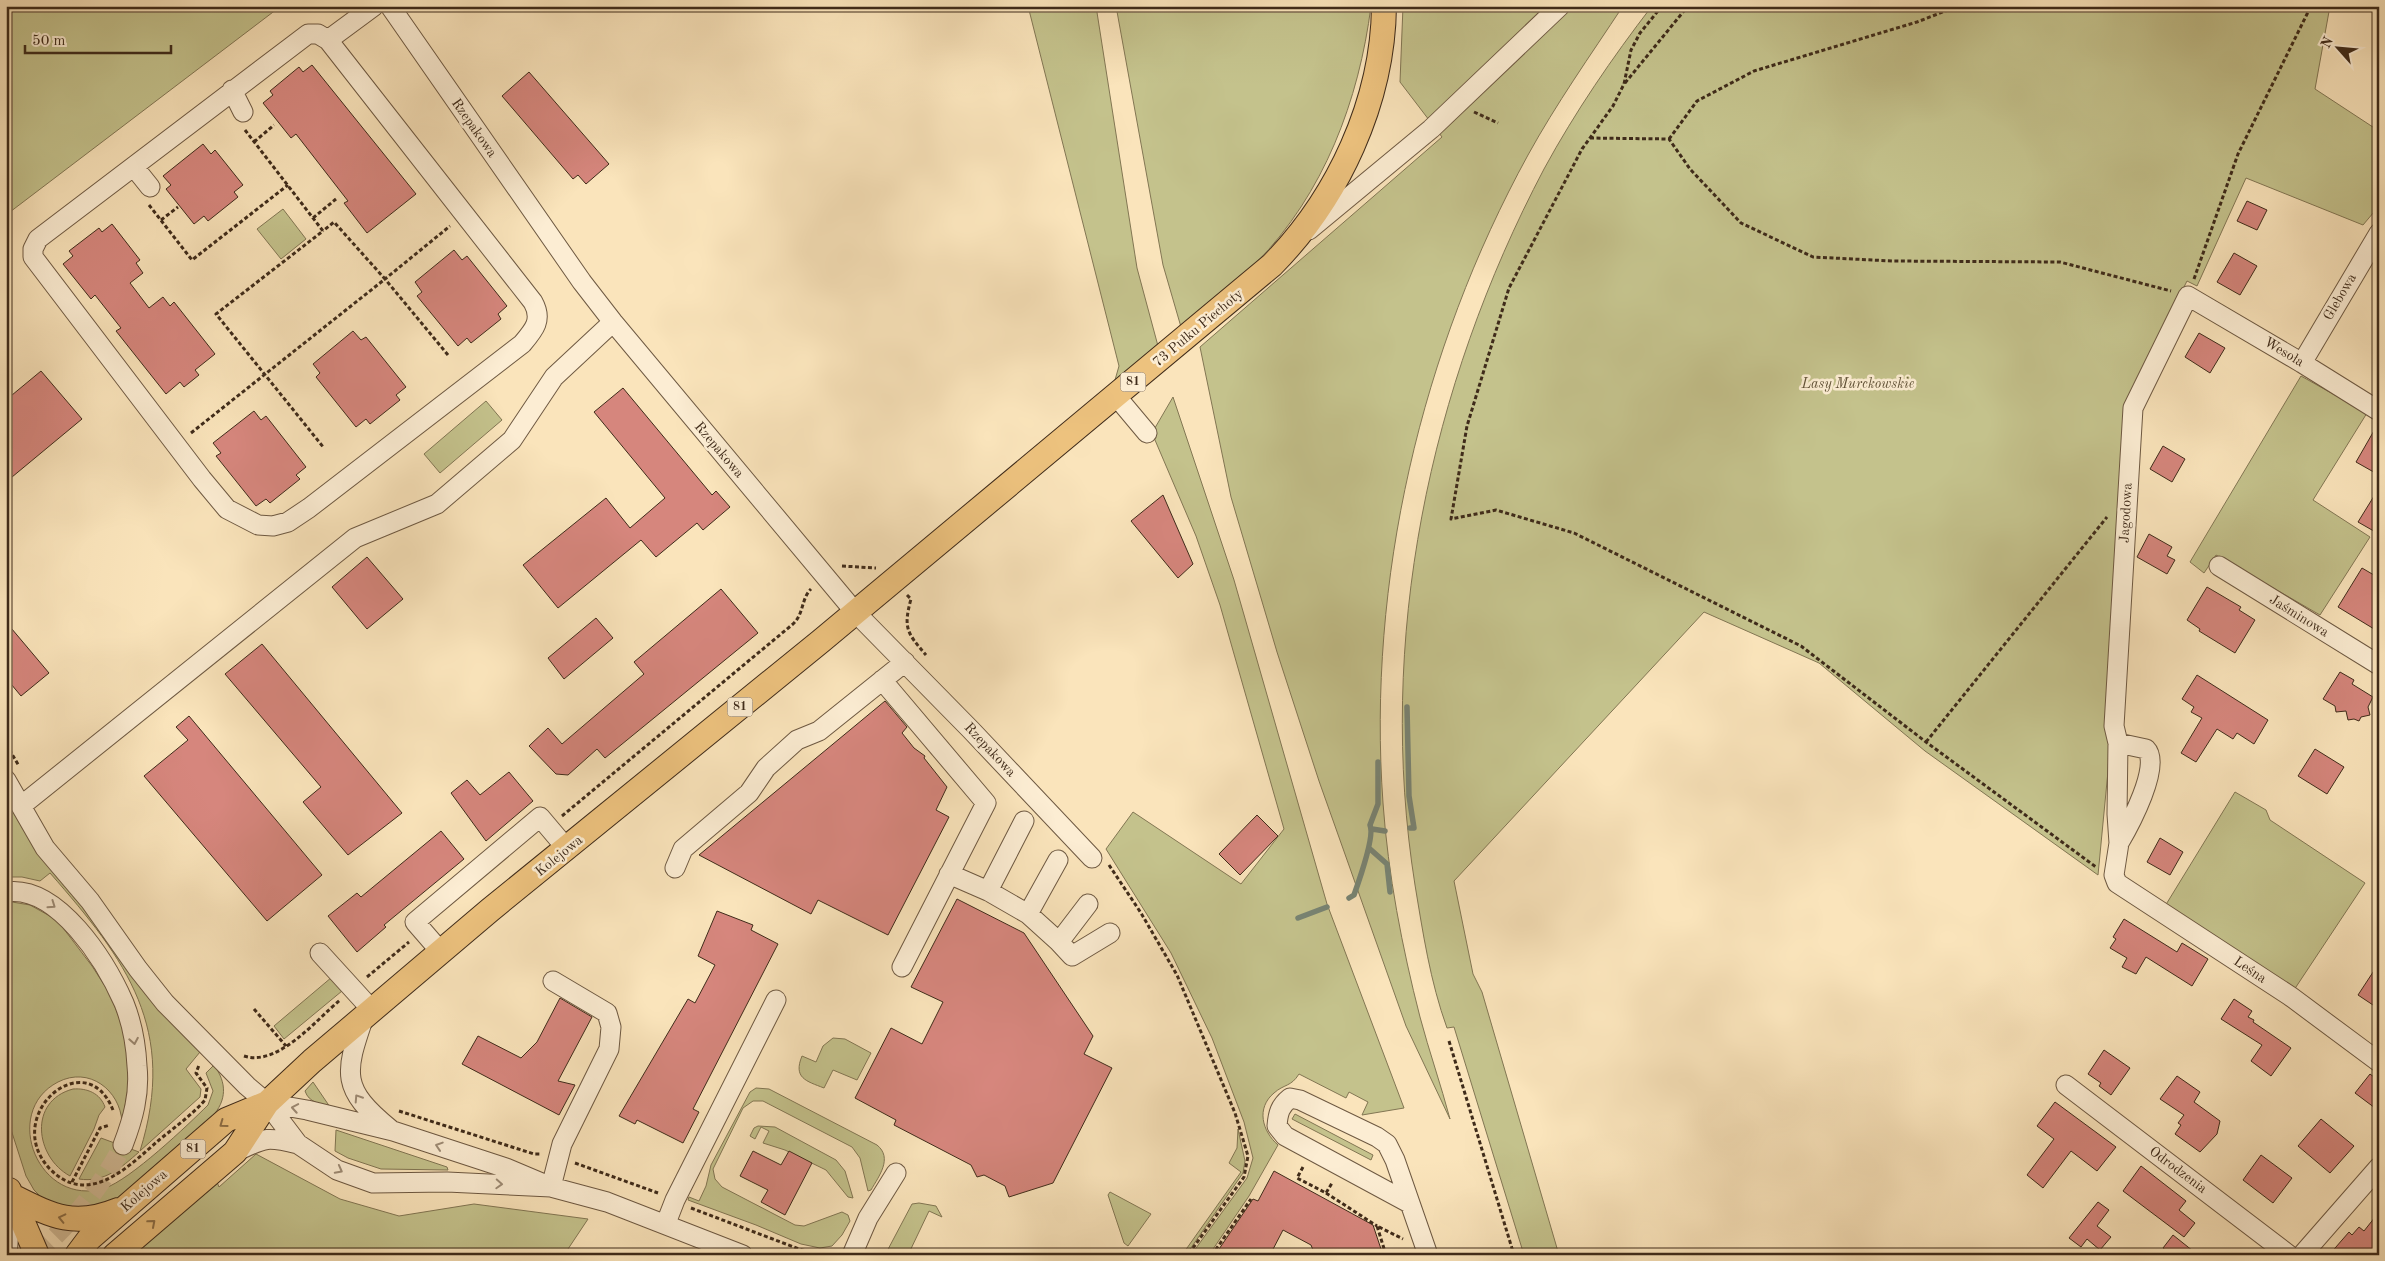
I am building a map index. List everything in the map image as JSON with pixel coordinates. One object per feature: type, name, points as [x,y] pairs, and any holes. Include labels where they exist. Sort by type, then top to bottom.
[{"type":"main road","name":"73 Pułku Piechoty","points":[[855,612],[1239,295],[1297,240],[1335,182],[1361,126],[1379,67],[1384,6]]},
{"type":"main road","name":"Kolejowa","points":[[115,1255],[234,1152],[267,1103],[368,1013],[855,612]]},
{"type":"main road","name":"Kolejowa","points":[[77,1255],[89,1239],[226,1120],[267,1103]]},
{"type":"main road","points":[[9,1189],[45,1213],[76,1220],[103,1216],[126,1207]]},
{"type":"main road","points":[[9,1189],[37,1255]]},
{"type":"street","points":[[328,40],[374,6]]},
{"type":"street","name":"Rzepakowa","points":[[390,6],[582,282],[613,322],[855,612],[1092,858]]},
{"type":"street","points":[[1297,240],[1431,129],[1560,6]]},
{"type":"street","points":[[308,34],[318,34],[328,40],[533,302],[538,311],[538,320],[534,331],[522,344],[309,508],[288,522],[273,526],[258,525],[227,509],[208,487],[33,257],[33,249],[38,239],[232,90],[308,34]]},
{"type":"street","points":[[232,90],[243,119]]},
{"type":"street","points":[[134,167],[148,194]]},
{"type":"street","name":"Glebowa","points":[[2302,363],[2379,233]]},
{"type":"street","name":"Wesoła","points":[[2188,296],[2379,411]]},
{"type":"street","name":"Jagodowa","points":[[2117,882],[2114,870],[2119,843],[2117,814],[2118,743],[2114,726],[2133,408],[2188,296]]},
{"type":"street","points":[[22,806],[355,538],[437,504],[512,440],[554,377],[613,322]]},
{"type":"street","points":[[1116,396],[1147,433]]},
{"type":"street","name":"Jaśminowa","points":[[2219,566],[2379,665]]},
{"type":"street","points":[[675,868],[683,849],[749,793],[766,768],[797,740],[819,731],[905,662]]},
{"type":"street","points":[[882,680],[986,802],[902,967]]},
{"type":"street","name":"Jagodowa","points":[[2118,743],[2146,749],[2149,752],[2151,765],[2133,819],[2119,843]]},
{"type":"street","points":[[13,774],[22,806],[46,848],[90,901],[138,969],[165,1003],[233,1073],[267,1103],[298,1144],[337,1170],[373,1182],[447,1182],[551,1187]]},
{"type":"street","points":[[441,952],[415,922],[540,817],[567,849]]},
{"type":"street","points":[[988,891],[1024,821]]},
{"type":"street","points":[[1028,914],[1058,860]]},
{"type":"street","points":[[949,874],[988,891],[1028,914],[1072,956],[1110,933]]},
{"type":"street","name":"Leśna","points":[[2117,882],[2290,996],[2379,1062]]},
{"type":"street","points":[[6,892],[23,892],[36,895],[58,908],[85,939],[108,973],[124,1003],[136,1051],[138,1085],[133,1115],[118,1138]]},
{"type":"street","points":[[1059,942],[1088,904]]},
{"type":"street","points":[[320,953],[353,988],[368,1013],[350,1065],[354,1092],[371,1113],[393,1131]]},
{"type":"street","points":[[551,1187],[562,1144],[609,1049],[611,1028],[607,1013],[553,981]]},
{"type":"street","points":[[666,1223],[675,1200],[776,1000]]},
{"type":"street","name":"Odrodzenia","points":[[2066,1086],[2289,1255]]},
{"type":"street","points":[[1409,1203],[1285,1136],[1277,1126],[1278,1114],[1282,1104],[1290,1098],[1300,1100],[1377,1137],[1386,1144],[1395,1160],[1428,1255]]},
{"type":"street","points":[[267,1103],[307,1110],[393,1131],[506,1168],[551,1187],[607,1202],[666,1223],[744,1255]]},
{"type":"street","points":[[234,1152],[262,1140],[274,1138],[298,1144]]},
{"type":"street","points":[[2302,1255],[2379,1167]]},
{"type":"street","points":[[852,1255],[868,1218],[896,1174]]},
{"type":"street","points":[[7,1255],[9,1189]]},
{"type":"path","points":[[1624,84],[1631,50],[1640,33],[1662,6]]},
{"type":"path","points":[[1688,6],[1624,84],[1613,106],[1589,138],[1509,288],[1467,426],[1451,519],[1496,510],[1574,533],[1801,646],[1926,742],[2117,882]]},
{"type":"path","points":[[1669,139],[1697,101],[1754,71],[1917,22],[1958,6]]},
{"type":"path","points":[[1669,139],[1690,169],[1741,223],[1813,257],[1892,261],[2060,262],[2188,296],[2238,154],[2311,6]]},
{"type":"path","points":[[1460,101],[1471,111],[1498,123]]},
{"type":"path","points":[[243,119],[254,142],[323,231]]},
{"type":"path","points":[[254,142],[274,125]]},
{"type":"path","points":[[1589,138],[1669,139]]},
{"type":"path","points":[[148,194],[161,220],[192,260],[288,185]]},
{"type":"path","points":[[313,218],[336,199]]},
{"type":"path","points":[[161,220],[178,207]]},
{"type":"path","points":[[196,428],[464,214]]},
{"type":"path","points":[[324,448],[216,314],[334,222],[385,279],[448,355]]},
{"type":"path","points":[[1926,742],[2128,492]]},
{"type":"path","points":[[836,570],[840,566],[880,568]]},
{"type":"path","points":[[549,827],[799,619],[804,599],[810,590]]},
{"type":"path","points":[[906,593],[911,599],[906,622]]},
{"type":"path","points":[[6,744],[13,774]]},
{"type":"path","points":[[240,1054],[252,1058],[263,1058],[273,1055],[423,931]]},
{"type":"path","points":[[254,1009],[286,1046]]},
{"type":"path","points":[[294,1039],[298,1044]]},
{"type":"path","points":[[1448,1041],[1514,1255]]},
{"type":"path","points":[[114,1112],[108,1097],[100,1090],[82,1083],[71,1083],[60,1087],[49,1096],[41,1107],[35,1127],[39,1151],[50,1168],[63,1179],[72,1182],[97,1183],[116,1176],[204,1103],[208,1094],[207,1088],[196,1070],[202,1061]]},
{"type":"path","points":[[391,1108],[534,1154],[542,1154]]},
{"type":"path","points":[[72,1182],[100,1128],[114,1123],[118,1138]]},
{"type":"path","points":[[570,1158],[578,1165],[631,1182],[799,1249],[820,1255]]},
{"type":"path","points":[[1326,1193],[1376,1226],[1402,1239],[1420,1233]]},
{"type":"path","points":[[1212,1255],[1251,1199]]},
{"type":"path","points":[[1376,1226],[1386,1255]]},
{"type":"green space","points":[[6,6],[281,6],[6,215]]},
{"type":"green space","points":[[1028,6],[1096,6],[1137,268],[1158,346],[1115,380],[1119,366]]},
{"type":"green space","points":[[1116,6],[1371,6],[1358,76],[1347,110],[1335,144],[1301,207],[1280,236],[1256,263],[1181,327],[1163,265]]},
{"type":"green space","points":[[1403,6],[1623,6],[1550,117],[1528,155],[1490,230],[1458,307],[1431,387],[1409,469],[1394,552],[1384,636],[1380,719],[1385,830],[1392,883],[1413,991],[1450,1119],[1406,1026],[1319,781],[1277,652],[1231,497],[1200,347],[1442,137],[1400,82]]},
{"type":"green space","name":"Lasy Murckowskie","points":[[1652,6],[2330,6],[2315,89],[2379,131],[2379,206],[2363,225],[2246,178],[2197,286],[2187,281],[2129,395],[2108,771],[2098,875],[1925,751],[1819,663],[1704,612],[1454,881],[1473,974],[1482,992],[1559,1255],[1524,1255],[1454,1027],[1447,1028],[1441,1010],[1424,939],[1415,885],[1405,793],[1403,700],[1408,608],[1422,517],[1442,427],[1470,338],[1504,252],[1544,169],[1568,127],[1608,65]]},
{"type":"green space","points":[[283,209],[306,239],[281,259],[257,229]]},
{"type":"green space","points":[[2301,376],[2367,413],[2313,500],[2370,537],[2320,615],[2216,555],[2204,573],[2190,562]]},
{"type":"green space","points":[[1173,397],[1234,580],[1327,904],[1404,1108],[1362,1115],[1368,1102],[1349,1092],[1346,1098],[1299,1074],[1293,1081],[1274,1093],[1265,1105],[1263,1119],[1265,1126],[1272,1139],[1278,1145],[1249,1196],[1209,1255],[1191,1255],[1247,1178],[1253,1158],[1244,1122],[1212,1038],[1171,953],[1106,849],[1133,812],[1241,884],[1284,829],[1220,605],[1196,536],[1152,433]]},
{"type":"green space","points":[[486,401],[502,420],[440,473],[424,454]]},
{"type":"green space","points":[[2235,792],[2266,810],[2270,820],[2365,883],[2290,996],[2162,911]]},
{"type":"green space","points":[[6,799],[36,850],[82,904],[176,1028],[200,1052],[186,1069],[201,1089],[200,1097],[140,1151],[150,1108],[153,1068],[149,1033],[138,999],[122,967],[102,936],[50,873],[40,881],[22,877],[6,877]]},
{"type":"green space","points":[[6,901],[30,905],[57,920],[92,966],[110,994],[121,1022],[127,1046],[130,1095],[127,1095],[122,1122],[116,1100],[101,1084],[91,1079],[81,1077],[70,1078],[58,1082],[41,1096],[32,1114],[30,1134],[35,1154],[46,1172],[62,1185],[82,1191],[105,1188],[116,1183],[158,1151],[208,1105],[213,1091],[206,1073],[214,1065],[223,1085],[223,1098],[212,1117],[113,1203],[91,1212],[47,1203],[34,1190],[26,1176],[6,1114]]},
{"type":"green space","points":[[332,977],[342,991],[284,1039],[274,1026]]},
{"type":"green space","points":[[833,1038],[845,1039],[871,1053],[857,1080],[833,1070],[824,1088],[803,1078],[799,1069],[800,1063],[802,1056],[816,1062],[823,1046]]},
{"type":"green space","points":[[313,1082],[330,1107],[309,1098],[305,1091]]},
{"type":"green space","points":[[756,1088],[769,1089],[877,1145],[882,1150],[884,1156],[883,1167],[878,1179],[871,1190],[868,1191],[860,1158],[852,1147],[763,1101],[753,1101],[743,1108],[713,1169],[715,1179],[722,1187],[795,1225],[804,1226],[842,1212],[848,1215],[850,1221],[842,1235],[832,1246],[820,1248],[801,1244],[688,1200],[689,1197],[699,1201],[706,1186],[711,1165],[750,1092]]},
{"type":"green space","points":[[73,1089],[83,1089],[92,1092],[100,1098],[105,1107],[99,1115],[70,1176],[58,1167],[49,1156],[41,1130],[43,1117],[49,1105],[59,1095]]},
{"type":"green space","points":[[1295,1114],[1373,1155],[1371,1160],[1292,1119]]},
{"type":"green space","points":[[758,1126],[775,1127],[836,1160],[845,1171],[853,1198],[848,1197],[826,1170],[785,1150],[763,1143],[769,1131],[761,1127],[755,1139],[750,1136],[754,1128]]},
{"type":"green space","points":[[1238,1129],[1245,1161],[1243,1173],[1186,1255],[1182,1255],[1241,1172],[1229,1163],[1237,1148]]},
{"type":"green space","points":[[336,1130],[447,1167],[448,1170],[381,1169],[348,1158],[335,1151]]},
{"type":"green space","points":[[101,1138],[139,1152],[112,1173],[96,1179],[79,1179]]},
{"type":"green space","points":[[256,1154],[340,1199],[399,1216],[474,1204],[588,1219],[564,1255],[132,1255],[215,1177],[219,1187]]},
{"type":"green space","points":[[1110,1192],[1151,1214],[1128,1246],[1124,1243],[1108,1195]]},
{"type":"green space","points":[[919,1203],[936,1206],[942,1217],[929,1211],[908,1255],[885,1255],[912,1204]]},
{"type":"building","points":[[312,65],[416,194],[367,233],[344,203],[348,201],[296,134],[291,138],[263,103],[273,95],[270,91],[299,67],[303,72]]},
{"type":"building","points":[[529,72],[609,164],[586,184],[578,175],[573,179],[502,96]]},
{"type":"building","points":[[203,144],[211,154],[215,150],[243,185],[234,192],[238,197],[208,221],[204,216],[194,224],[166,189],[171,185],[163,176]]},
{"type":"building","points":[[2247,201],[2267,210],[2257,230],[2237,221]]},
{"type":"building","points":[[112,224],[140,260],[136,263],[143,273],[130,283],[149,308],[163,297],[170,306],[174,302],[215,354],[195,370],[199,375],[184,387],[180,382],[166,394],[116,331],[121,328],[95,295],[91,299],[63,264],[73,256],[69,251],[99,228],[102,232]]},
{"type":"building","points":[[454,250],[462,260],[467,256],[507,306],[498,314],[501,319],[471,343],[467,338],[458,346],[417,296],[422,292],[415,282]]},
{"type":"building","points":[[2234,253],[2257,266],[2240,295],[2217,282]]},
{"type":"building","points":[[353,331],[361,340],[366,337],[406,387],[396,395],[400,400],[370,424],[366,419],[356,427],[316,377],[320,373],[313,364]]},
{"type":"building","points":[[2199,333],[2225,348],[2210,373],[2185,357]]},
{"type":"building","points":[[41,371],[82,419],[6,482],[6,400]]},
{"type":"building","points":[[623,388],[712,495],[716,491],[730,507],[703,530],[697,523],[656,557],[641,540],[558,608],[523,565],[606,498],[630,528],[665,498],[594,412]]},
{"type":"building","points":[[254,411],[261,420],[266,416],[306,467],[296,475],[300,479],[270,503],[266,499],[256,506],[216,456],[221,453],[213,443]]},
{"type":"building","points":[[2379,422],[2379,475],[2356,462]]},
{"type":"building","points":[[2163,446],[2185,459],[2172,482],[2150,469]]},
{"type":"building","points":[[2379,488],[2379,534],[2358,522]]},
{"type":"building","points":[[1163,495],[1193,564],[1178,578],[1131,521]]},
{"type":"building","points":[[2149,534],[2172,547],[2167,556],[2175,560],[2167,574],[2137,557]]},
{"type":"building","points":[[367,557],[403,599],[367,629],[332,587]]},
{"type":"building","points":[[2362,568],[2379,578],[2379,632],[2338,607]]},
{"type":"building","points":[[2207,587],[2241,607],[2239,610],[2255,620],[2235,653],[2199,631],[2200,629],[2187,620]]},
{"type":"building","points":[[721,589],[758,633],[605,758],[597,749],[568,775],[556,774],[529,746],[548,728],[562,744],[644,674],[634,662]]},
{"type":"building","points":[[596,618],[613,638],[564,679],[548,658]]},
{"type":"building","points":[[6,622],[49,673],[21,696],[6,678]]},
{"type":"building","points":[[262,644],[402,813],[348,855],[303,802],[321,787],[225,674]]},
{"type":"building","points":[[2340,672],[2354,680],[2352,684],[2373,697],[2368,707],[2370,715],[2361,717],[2359,721],[2354,719],[2348,720],[2346,711],[2336,712],[2335,706],[2323,699]]},
{"type":"building","points":[[2197,675],[2268,720],[2254,744],[2237,733],[2233,739],[2217,729],[2196,762],[2181,753],[2202,718],[2191,712],[2194,707],[2182,699]]},
{"type":"building","points":[[885,701],[907,727],[902,733],[914,748],[925,756],[924,758],[947,787],[936,810],[949,817],[888,935],[818,900],[811,914],[699,855]]},
{"type":"building","points":[[189,716],[322,875],[267,921],[144,776],[188,740],[176,727]]},
{"type":"building","points":[[2315,749],[2344,767],[2327,794],[2298,776]]},
{"type":"building","points":[[509,772],[533,801],[486,841],[451,793],[467,780],[480,795]]},
{"type":"building","points":[[1257,815],[1278,836],[1240,875],[1219,854]]},
{"type":"building","points":[[441,831],[464,859],[384,925],[386,927],[357,952],[328,916],[357,893],[361,897]]},
{"type":"building","points":[[2160,838],[2183,852],[2170,875],[2147,862]]},
{"type":"building","points":[[957,899],[1024,933],[1093,1036],[1084,1054],[1112,1068],[1053,1183],[1009,1197],[1005,1186],[984,1175],[977,1177],[971,1165],[894,1125],[896,1120],[855,1098],[891,1028],[922,1044],[943,1002],[911,987]]},
{"type":"building","points":[[717,911],[753,925],[751,930],[778,944],[693,1109],[699,1112],[683,1143],[637,1120],[635,1124],[619,1116],[688,999],[695,1003],[715,965],[698,956]]},
{"type":"building","points":[[2124,919],[2177,952],[2182,943],[2208,959],[2192,986],[2146,957],[2136,974],[2122,967],[2127,958],[2110,948],[2116,939],[2113,937]]},
{"type":"building","points":[[2379,963],[2379,1009],[2358,995]]},
{"type":"building","points":[[560,998],[592,1017],[558,1081],[575,1085],[559,1115],[462,1064],[478,1036],[521,1058],[537,1042]]},
{"type":"building","points":[[2234,999],[2252,1011],[2248,1017],[2254,1020],[2253,1022],[2291,1048],[2271,1076],[2251,1061],[2262,1045],[2221,1019]]},
{"type":"building","points":[[2104,1050],[2130,1068],[2111,1095],[2099,1086],[2101,1083],[2088,1074]]},
{"type":"building","points":[[2370,1074],[2379,1081],[2379,1111],[2355,1093]]},
{"type":"building","points":[[2177,1076],[2200,1092],[2194,1102],[2220,1121],[2217,1134],[2200,1152],[2175,1134],[2181,1125],[2178,1123],[2184,1115],[2160,1099]]},
{"type":"building","points":[[2055,1102],[2116,1147],[2097,1171],[2071,1151],[2043,1188],[2027,1175],[2054,1139],[2037,1126]]},
{"type":"building","points":[[2321,1119],[2354,1146],[2330,1173],[2298,1146]]},
{"type":"building","points":[[753,1151],[781,1165],[789,1151],[812,1163],[785,1215],[761,1202],[768,1190],[740,1176]]},
{"type":"building","points":[[2261,1155],[2292,1178],[2273,1203],[2243,1180]]},
{"type":"building","points":[[2141,1166],[2186,1201],[2179,1210],[2195,1223],[2184,1237],[2123,1191]]},
{"type":"building","points":[[1274,1171],[1373,1225],[1383,1255],[1315,1255],[1311,1245],[1283,1230],[1270,1255],[1215,1255],[1253,1199],[1258,1201]]},
{"type":"building","points":[[2098,1202],[2109,1210],[2097,1226],[2111,1237],[2100,1250],[2087,1239],[2081,1247],[2069,1238]]},
{"type":"building","points":[[2379,1212],[2379,1248],[2373,1255],[2329,1255],[2349,1232],[2352,1235],[2359,1227],[2364,1231]]},
{"type":"building","points":[[2173,1235],[2198,1255],[2171,1255],[2163,1248]]},
{"type":"waterway","points":[[1407,707],[1409,796],[1414,828],[1410,828]]},
{"type":"waterway","points":[[1349,898],[1354,895],[1363,870],[1370,839],[1370,825],[1378,804],[1378,762]]},
{"type":"waterway","points":[[1372,829],[1385,831]]},
{"type":"waterway","points":[[1370,849],[1387,864],[1390,892]]},
{"type":"waterway","points":[[1298,918],[1327,907]]},
{"type":"tunnel","points":[[35,1255],[84,1204],[105,1176],[123,1145]]}]
